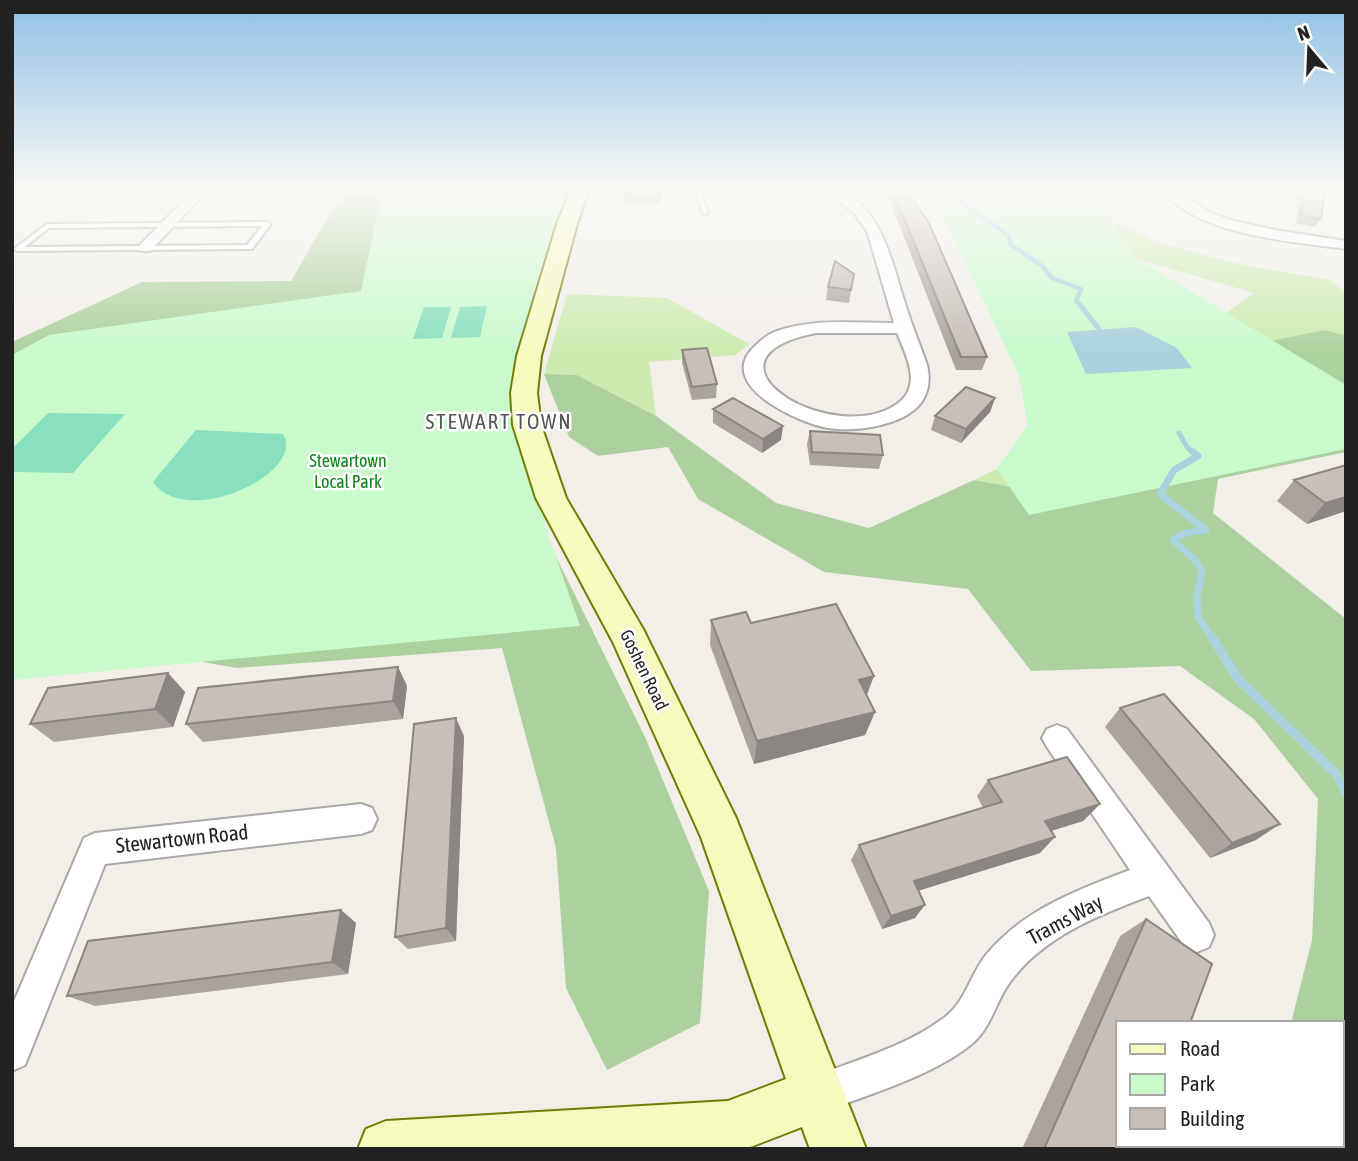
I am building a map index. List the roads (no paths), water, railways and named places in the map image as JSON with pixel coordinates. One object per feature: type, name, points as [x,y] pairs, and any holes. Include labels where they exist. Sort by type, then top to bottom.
[{"type":"street","points":[[145,248],[150,243]]},
{"type":"street","name":"Goshen Road","points":[[561,243],[529,356],[524,393],[527,425],[551,498],[630,639],[721,833],[838,1149]]},
{"type":"street","points":[[878,243],[920,378],[920,387],[908,406],[894,415],[862,422],[840,422],[798,414],[761,390],[754,369],[758,353],[774,340],[787,334],[816,328],[904,328]]},
{"type":"street","points":[[1057,738],[1197,935]]},
{"type":"street","name":"Stewartown Road","points":[[12,1052],[95,849],[361,820]]},
{"type":"street","name":"Trams Way","points":[[819,1094],[934,1046],[977,1011],[995,972],[1024,939],[1082,906],[1155,877]]},
{"type":"street","points":[[386,1149],[728,1128],[819,1094]]},
{"type":"lane","points":[[25,243],[18,249],[249,247],[252,243]]},
{"type":"water","points":[[1136,327],[1177,348],[1192,368],[1086,374],[1067,332]]},
{"type":"waterway","points":[[1010,243],[1042,266],[1052,278],[1081,289],[1076,301],[1080,305]]},
{"type":"waterway","points":[[1080,305],[1099,329]]},
{"type":"waterway","points":[[1179,433],[1187,447],[1195,454]]},
{"type":"waterway","points":[[1193,452],[1198,456],[1174,470],[1160,494],[1206,530],[1185,533],[1173,540],[1197,562],[1202,572],[1197,596],[1198,617],[1212,638]]},
{"type":"waterway","points":[[1211,636],[1239,680],[1336,774],[1346,793]]},
{"type":"district","name":"STEWART TOWN","points":[[499,422]]},
{"type":"park label","name":"Stewartown Local Park","points":[[348,471]]}]
